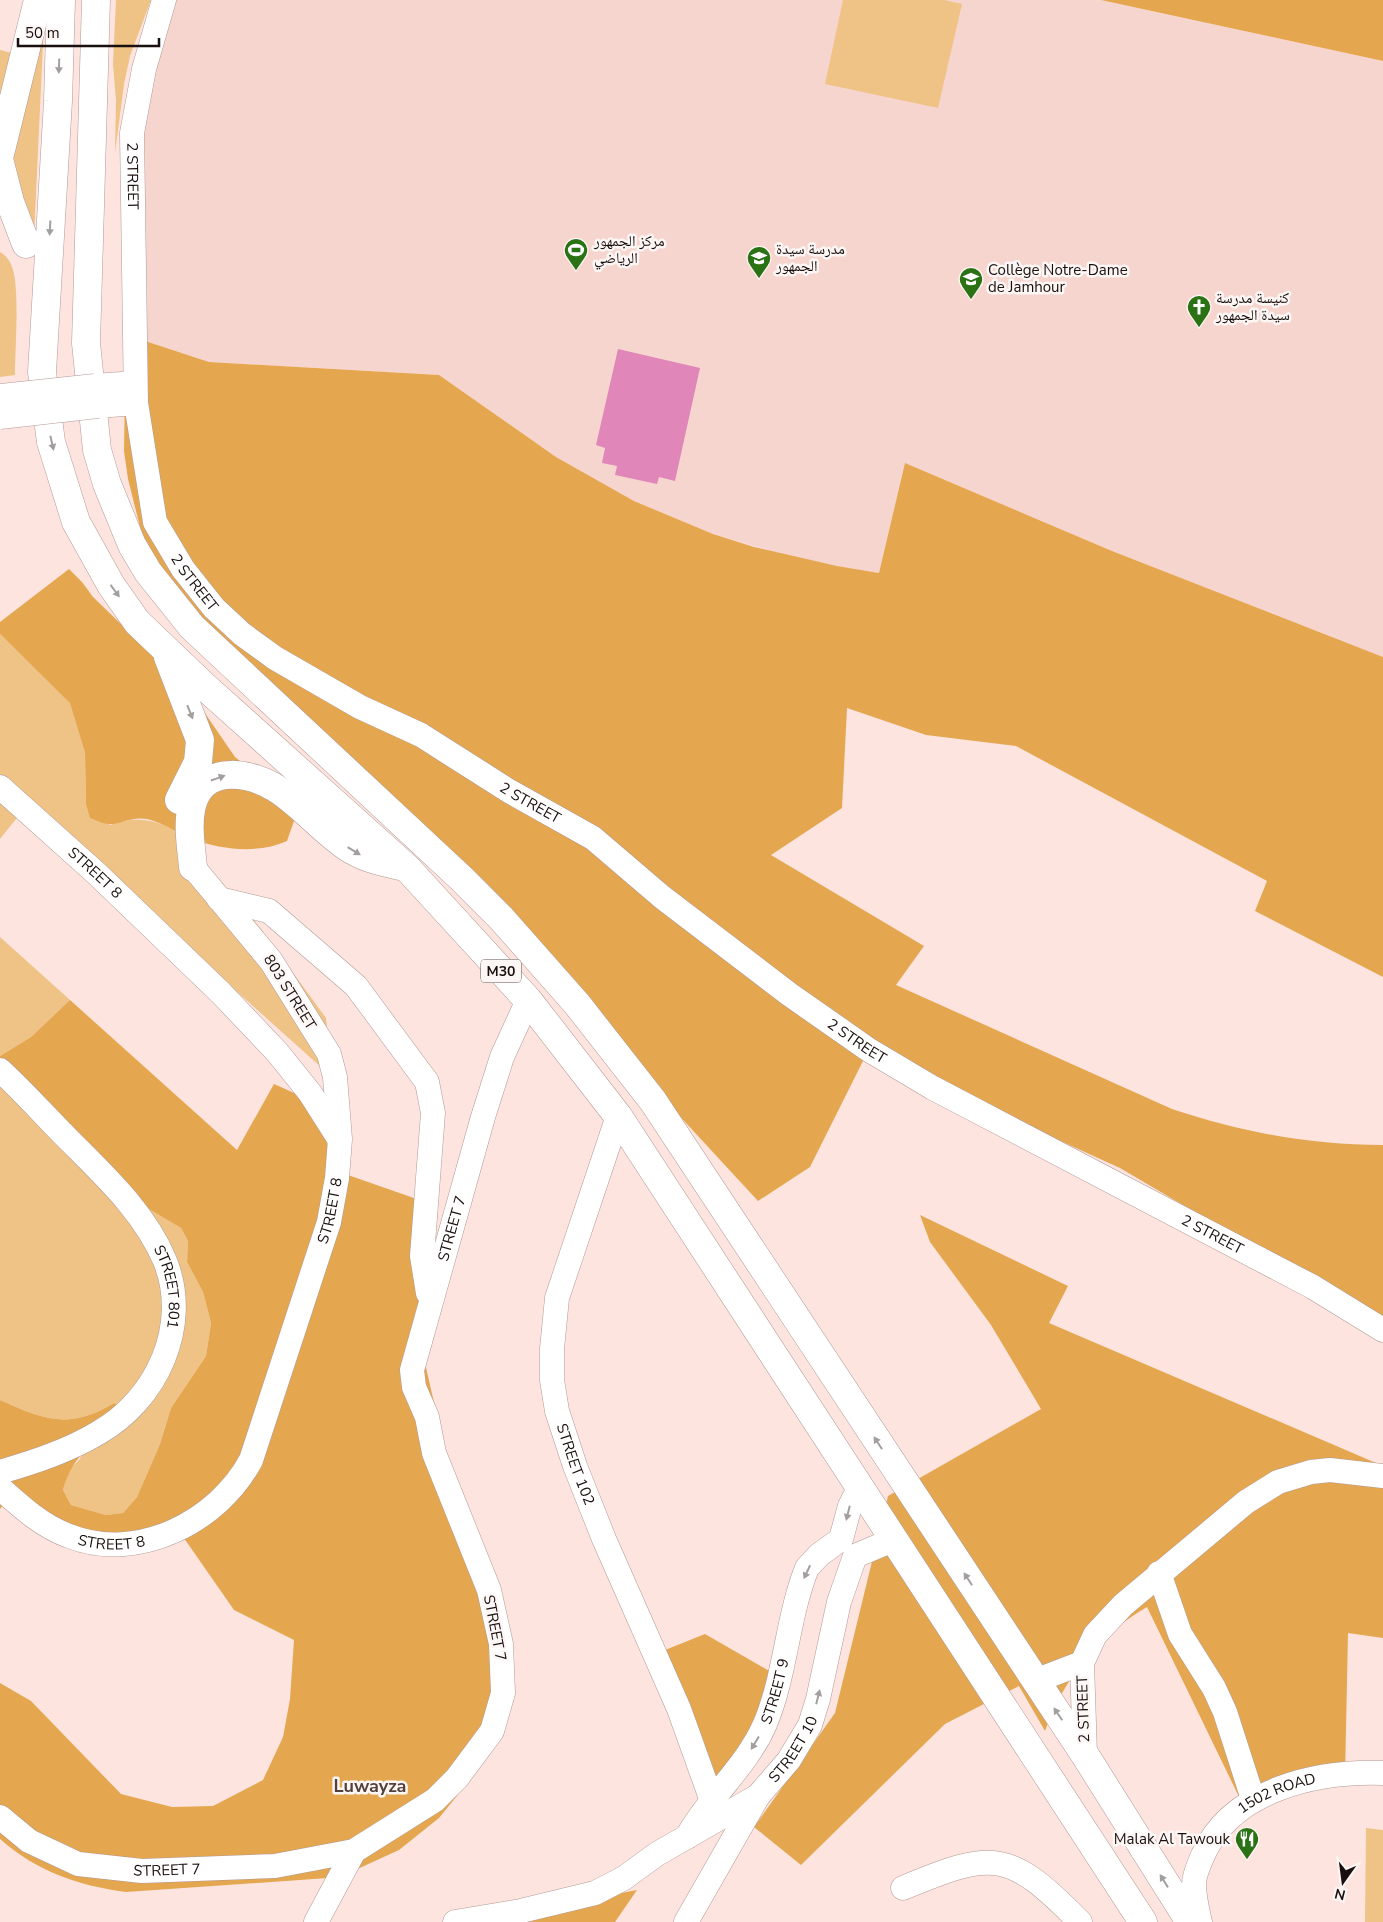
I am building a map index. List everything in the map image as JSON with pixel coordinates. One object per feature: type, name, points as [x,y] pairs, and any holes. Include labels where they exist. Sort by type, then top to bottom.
[{"type":"highway","points":[[0,154],[38,0]]},
{"type":"highway","name":"M30","points":[[61,0],[42,372],[47,421],[65,491],[76,522],[111,585],[137,622],[165,651],[408,868],[528,1000],[618,1116],[1143,1922]]},
{"type":"highway","name":"M30","points":[[96,0],[86,343],[97,450],[119,516],[148,572],[192,627],[462,879],[501,918],[537,956],[627,1066],[653,1101],[1085,1755],[1190,1922]]},
{"type":"highway","points":[[96,46],[102,0]]},
{"type":"highway","points":[[0,163],[10,202],[26,244],[39,258],[48,277]]},
{"type":"highway","points":[[0,238],[26,244]]},
{"type":"highway","points":[[165,651],[200,740],[198,762],[183,788],[175,814],[177,838],[193,867]]},
{"type":"highway","points":[[193,867],[190,826],[194,799],[200,789],[208,782],[222,775],[238,774],[249,776],[276,789],[326,832],[367,858],[408,868]]},
{"type":"street","name":"2 STREET","points":[[164,0],[144,69],[132,134],[136,393],[155,522],[198,590],[242,634],[275,658],[360,707],[421,734],[509,791],[593,838],[662,897],[789,994],[869,1050],[933,1088],[1314,1287],[1383,1330]]},
{"type":"street","points":[[0,396],[96,396],[136,393]]},
{"type":"street","points":[[0,417],[96,396]]},
{"type":"street","name":"STREET 8","points":[[0,787],[96,873],[221,993],[277,1052],[299,1079],[340,1139],[337,1178],[329,1222],[258,1444],[242,1478],[218,1504],[193,1521],[160,1536],[146,1541],[119,1545],[69,1536],[37,1520],[0,1488]]},
{"type":"street","name":"803 STREET","points":[[193,867],[219,900],[249,931],[271,961],[329,1054],[335,1078],[340,1139]]},
{"type":"street","points":[[219,900],[268,911],[356,986],[427,1082],[433,1113],[422,1256],[430,1304]]},
{"type":"street","name":"STREET 7","points":[[0,1817],[29,1840],[53,1854],[78,1864],[142,1872],[275,1866],[354,1851],[436,1800],[457,1778],[492,1730],[503,1694],[500,1644],[488,1590],[434,1454],[427,1417],[413,1380],[414,1360],[483,1117],[505,1050],[528,1000]]},
{"type":"street","name":"STREET 801","points":[[0,1070],[125,1197],[164,1259],[171,1279],[175,1309],[169,1344],[162,1363],[154,1378],[130,1410],[99,1433],[76,1444],[0,1472]]},
{"type":"street","name":"STREET 102","points":[[618,1116],[557,1298],[552,1340],[552,1380],[557,1411],[575,1466],[604,1539],[679,1709],[712,1801]]},
{"type":"street","name":"2 STREET","points":[[1085,1755],[1082,1663],[1096,1635],[1107,1620],[1246,1502],[1278,1482],[1311,1472],[1330,1470],[1383,1476]]},
{"type":"street","name":"STREET 10","points":[[686,1922],[758,1796],[789,1760],[810,1725],[818,1699],[848,1548],[850,1506],[859,1488]]},
{"type":"street","name":"STREET 9","points":[[687,1836],[695,1822],[739,1767],[765,1723],[774,1697],[807,1568],[819,1555],[893,1540]]},
{"type":"street","points":[[1159,1574],[1180,1634],[1214,1688],[1225,1712],[1253,1799]]},
{"type":"street","name":"2 STREET","points":[[1035,1680],[1082,1663]]},
{"type":"street","name":"1502 ROAD","points":[[1200,1922],[1194,1899],[1194,1882],[1209,1841],[1222,1825],[1253,1799],[1294,1784],[1322,1777],[1383,1773]]},
{"type":"street","points":[[455,1922],[521,1911],[595,1893],[624,1878],[657,1854],[758,1796]]},
{"type":"street","points":[[316,1922],[354,1851]]},
{"type":"street","points":[[903,1888],[965,1864],[980,1862],[1002,1863],[1022,1871],[1060,1902],[1080,1922]]},
{"type":"shaded area","points":[[45,0],[34,237],[11,174],[12,139]]},
{"type":"shaded area","points":[[116,0],[151,0],[130,56],[124,84],[115,153],[116,100],[113,64]]},
{"type":"shaded area","name":"مدرسة سيدة الجمهور","points":[[174,0],[1101,0],[1383,61],[1383,657],[1112,551],[905,463],[879,573],[795,558],[713,534],[634,501],[556,457],[439,375],[209,362],[136,338],[135,150]]},
{"type":"shaded area","points":[[843,0],[944,0],[962,4],[938,108],[825,84]]},
{"type":"shaded area","points":[[1101,0],[1383,0],[1383,61]]},
{"type":"shaded area","points":[[0,50],[16,54],[0,104]]},
{"type":"shaded area","points":[[0,252],[9,260],[12,267],[16,288],[16,319],[15,375],[0,377]]},
{"type":"shaded area","points":[[136,338],[209,362],[439,375],[556,457],[634,501],[713,534],[754,547],[837,566],[879,573],[905,463],[1112,551],[1383,657],[1383,977],[1255,911],[1267,881],[1016,746],[926,735],[847,708],[842,808],[771,855],[924,946],[896,985],[1172,1109],[1276,1136],[1329,1143],[1383,1145],[1383,1323],[1120,1168],[867,1053],[810,1167],[758,1201],[493,914],[180,610],[142,535],[128,479],[124,451],[125,394]]},
{"type":"shaded area","points":[[618,349],[700,368],[675,481],[659,477],[657,484],[615,475],[617,466],[602,463],[605,448],[596,445]]},
{"type":"shaded area","points":[[69,569],[93,597],[151,653],[202,709],[235,757],[292,803],[294,821],[287,841],[264,848],[228,848],[204,843],[147,819],[141,818],[109,824],[90,818],[86,804],[85,753],[70,703],[0,634],[0,622]]},
{"type":"shaded area","points":[[0,634],[70,702],[85,753],[86,804],[110,825],[128,820],[145,820],[161,824],[178,832],[261,929],[326,1018],[332,1077],[28,804],[0,839]]},
{"type":"shaded area","points":[[0,937],[70,1000],[31,1037],[0,1056]]},
{"type":"shaded area","points":[[70,1000],[237,1150],[274,1084],[330,1109],[348,1175],[431,1204],[425,1363],[502,1700],[469,1781],[439,1818],[399,1850],[353,1871],[328,1878],[126,1892],[92,1886],[59,1875],[28,1860],[0,1839],[0,1683],[31,1701],[121,1794],[172,1807],[213,1806],[263,1780],[283,1737],[290,1699],[294,1640],[234,1610],[179,1531],[121,1546],[4,1504],[0,1509],[0,1400],[30,1413],[57,1419],[84,1417],[114,1403],[128,1415],[98,1438],[80,1456],[67,1477],[63,1490],[71,1505],[106,1515],[123,1513],[137,1497],[160,1444],[171,1408],[206,1356],[211,1323],[203,1292],[187,1262],[188,1241],[181,1228],[147,1208],[1,1072],[0,1056],[31,1037]]},
{"type":"shaded area","points":[[0,1058],[1,1072],[147,1208],[181,1228],[188,1241],[187,1262],[203,1292],[211,1323],[206,1356],[171,1408],[160,1444],[137,1497],[123,1513],[106,1515],[71,1505],[63,1490],[68,1471],[79,1460],[114,1403],[84,1417],[57,1419],[30,1413],[0,1400]]},
{"type":"shaded area","points":[[920,1215],[1068,1286],[1049,1323],[1383,1466],[1383,1638],[1348,1633],[1345,1777],[1242,1803],[1147,1607],[1113,1631],[1085,1660],[1062,1693],[1045,1731],[1019,1686],[945,1724],[801,1865],[754,1827],[835,1713],[888,1496],[1041,1409],[991,1325],[930,1242]]},
{"type":"shaded area","points":[[705,1634],[778,1676],[755,1728],[709,1794],[660,1652]]},
{"type":"shaded area","points":[[1366,1828],[1383,1830],[1383,1922],[1365,1922]]},
{"type":"shaded area","points":[[637,1890],[615,1922],[466,1922]]},
{"type":"place","name":"مركز الجمهور الرياضي","points":[[576,271]]},
{"type":"place","name":"مدرسة سيدة الجمهور","points":[[759,279]]},
{"type":"place","name":"Collège Notre-Dame de Jamhour","points":[[971,300]]},
{"type":"place","name":"كنيسة مدرسة سيدة الجمهور","points":[[1199,328]]},
{"type":"place","name":"Malak Al Tawouk","points":[[1247,1860]]},
{"type":"district","name":"Luwayza","points":[[370,1786]]}]
